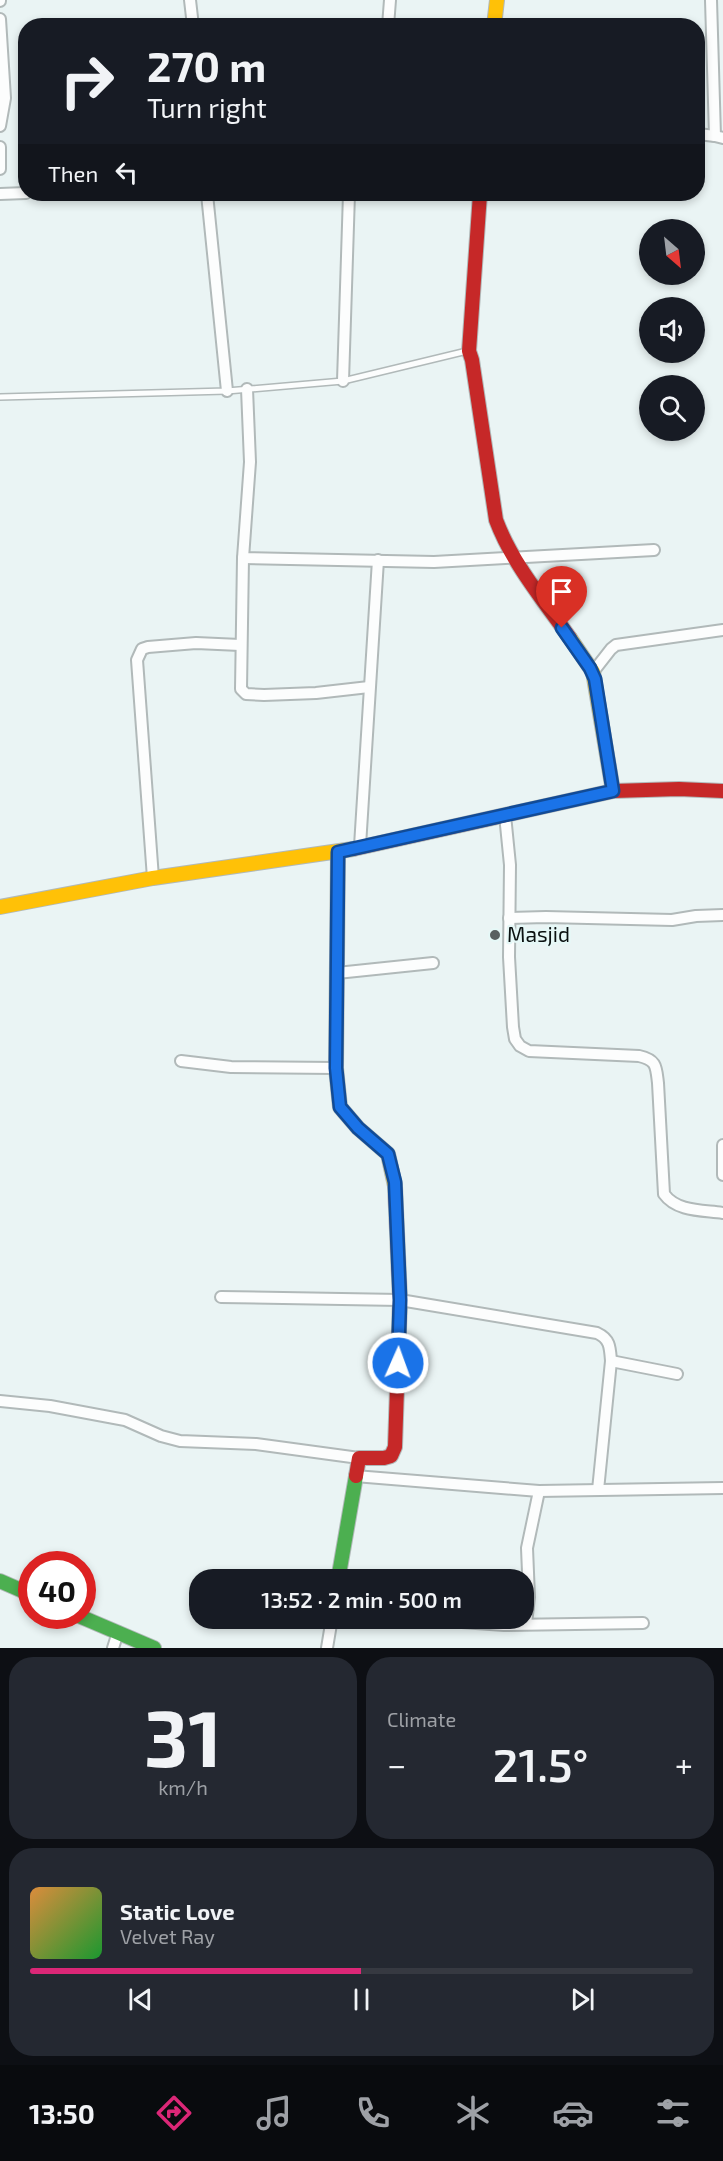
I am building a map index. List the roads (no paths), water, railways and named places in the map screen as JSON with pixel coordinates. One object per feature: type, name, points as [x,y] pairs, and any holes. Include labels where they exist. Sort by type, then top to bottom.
[{"type":"main road","points":[[495,18],[497,0]]},
{"type":"main road","points":[[480,201],[469,351],[496,520],[515,558],[592,672],[613,791]]},
{"type":"main road","points":[[0,907],[153,878],[338,852],[613,791],[679,789],[723,791]]},
{"type":"main road","points":[[338,852],[336,1068],[340,1107],[358,1128],[388,1154],[392,1165],[395,1182],[400,1300],[394,1452],[384,1458],[360,1458],[340,1569]]},
{"type":"main road","points":[[0,1581],[18,1588]]},
{"type":"main road","points":[[96,1623],[154,1648]]},
{"type":"street","points":[[190,0],[192,18]]},
{"type":"street","points":[[389,18],[390,0]]},
{"type":"street","points":[[711,0],[719,137]]},
{"type":"street","points":[[0,19],[5,98],[0,126]]},
{"type":"street","points":[[0,147],[0,169]]},
{"type":"street","points":[[0,194],[18,193]]},
{"type":"street","points":[[208,201],[227,391]]},
{"type":"street","points":[[343,381],[349,201]]},
{"type":"street","points":[[247,390],[250,462],[243,558],[241,689],[246,694],[264,695],[316,693],[369,687]]},
{"type":"street","points":[[243,558],[434,562],[654,550]]},
{"type":"street","points":[[360,846],[378,560]]},
{"type":"street","points":[[592,672],[610,649],[616,645],[723,630]]},
{"type":"street","points":[[153,878],[137,660],[142,649],[147,647],[196,643],[240,645]]},
{"type":"street","points":[[505,815],[510,866],[509,918],[515,1039],[520,1046],[529,1051],[650,1058],[656,1065],[658,1083],[664,1194],[670,1202],[682,1207],[723,1213]]},
{"type":"street","points":[[509,918],[546,916],[672,920],[723,915]]},
{"type":"street","points":[[337,973],[433,963]]},
{"type":"street","points":[[181,1061],[231,1067],[336,1068]]},
{"type":"street","points":[[723,1145],[723,1175]]},
{"type":"street","points":[[221,1298],[400,1300],[604,1336],[610,1345],[611,1361],[598,1490]]},
{"type":"street","points":[[611,1361],[677,1374]]},
{"type":"street","points":[[0,1401],[50,1406],[125,1420],[161,1436],[180,1441],[256,1444],[360,1458]]},
{"type":"street","points":[[355,1476],[539,1491],[723,1488]]},
{"type":"street","points":[[528,1569],[527,1548],[539,1491]]},
{"type":"street","points":[[534,1624],[643,1623]]},
{"type":"street","points":[[327,1648],[330,1629]]},
{"type":"street","points":[[113,1648],[118,1632]]},
{"type":"lane","points":[[0,397],[227,391],[343,381],[469,351]]},
{"type":"place","name":"Masjid","points":[[495,935]]}]
